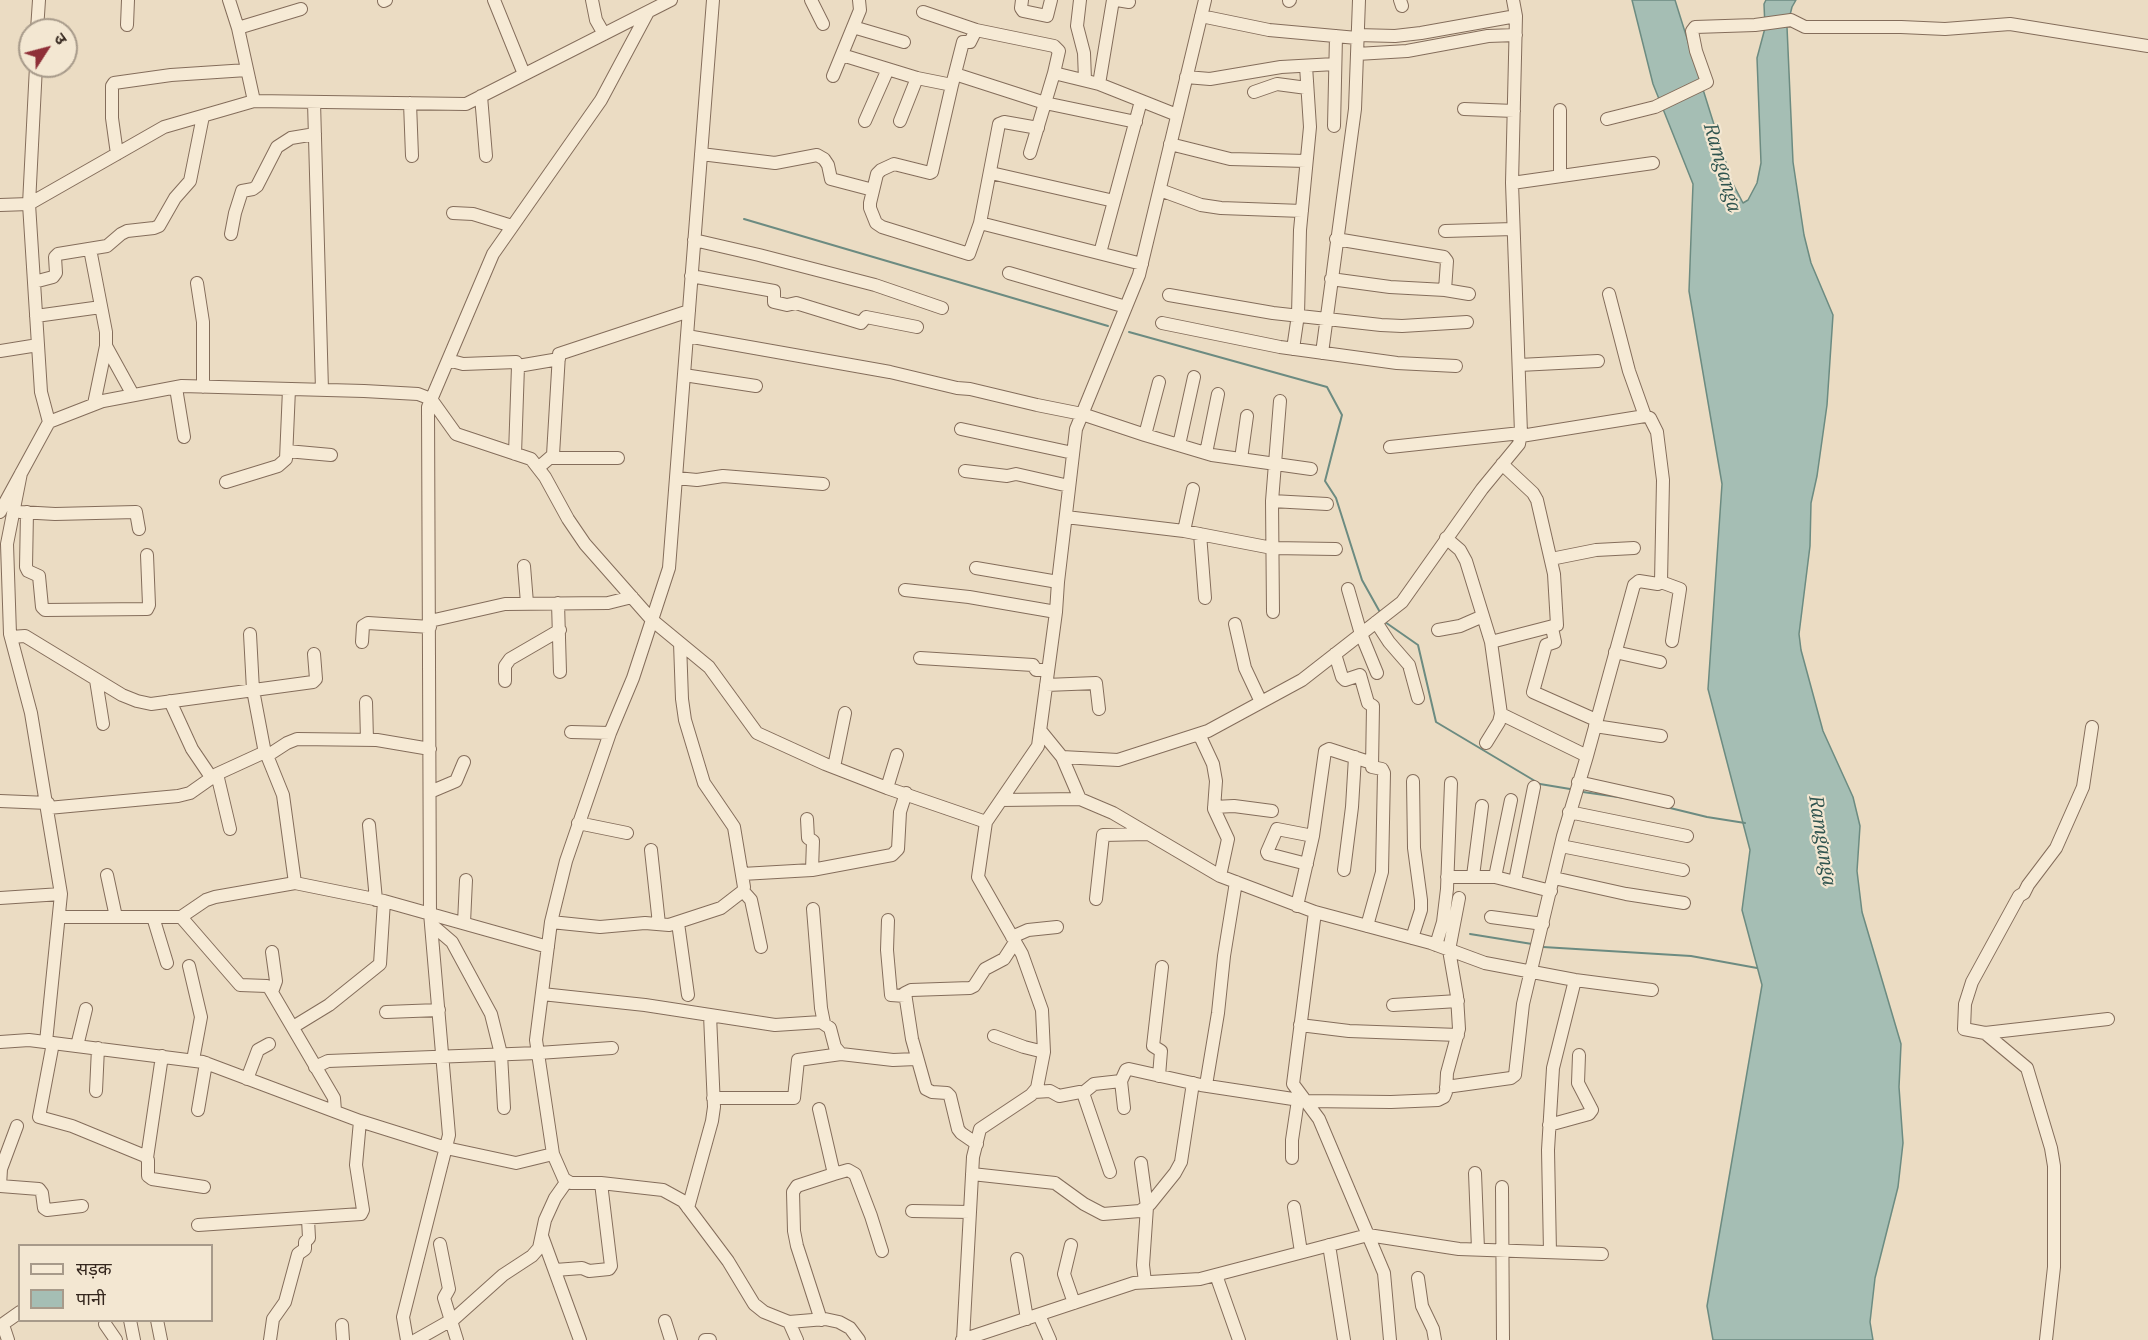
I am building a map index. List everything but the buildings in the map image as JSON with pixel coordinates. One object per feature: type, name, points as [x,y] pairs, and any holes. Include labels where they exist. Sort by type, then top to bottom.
[{"type":"street","points":[[38,18],[39,0]]},
{"type":"street","points":[[127,25],[128,0]]},
{"type":"street","points":[[229,0],[238,28],[254,101]]},
{"type":"street","points":[[494,0],[524,74]]},
{"type":"street","points":[[592,0],[596,20],[604,34]]},
{"type":"street","points":[[0,205],[29,204],[164,127],[254,101],[466,104],[671,0]]},
{"type":"street","points":[[567,1181],[553,1154],[536,1040],[551,922],[566,861],[610,733],[633,678],[669,568],[713,0]]},
{"type":"street","points":[[811,0],[823,24]]},
{"type":"street","points":[[833,76],[860,10],[859,0]]},
{"type":"street","points":[[1022,0],[1023,11],[1047,16],[1051,0]]},
{"type":"street","points":[[1080,0],[1077,26],[1084,52],[1085,80]]},
{"type":"street","points":[[1205,0],[1142,264],[1076,429],[1056,612],[1038,746],[986,822],[978,877],[1022,954],[1042,1011],[1044,1052],[1037,1088],[1034,1092],[980,1129],[972,1174],[962,1340],[1134,1283],[1200,1279],[1368,1235],[1459,1249],[1602,1254]]},
{"type":"street","points":[[1322,353],[1355,109],[1359,0]]},
{"type":"street","points":[[1062,757],[1118,760],[1208,731],[1302,680],[1402,602],[1446,538],[1519,444],[1521,434],[1512,183],[1516,35],[1513,0]]},
{"type":"street","points":[[1099,84],[1120,1]]},
{"type":"street","points":[[238,28],[302,9]]},
{"type":"street","points":[[407,1340],[403,1317],[449,1135],[431,919],[428,406],[493,254],[601,100],[648,12]]},
{"type":"street","points":[[923,12],[976,30],[1057,47],[1059,51],[1054,73],[1030,153]]},
{"type":"street","points":[[1201,16],[1259,28],[1357,37],[1421,33],[1516,15]]},
{"type":"street","points":[[1607,119],[1655,107],[1707,81],[1696,51],[1693,29],[1695,27],[1755,25],[1791,20],[1804,27],[1945,29],[2010,24],[2148,46]]},
{"type":"street","points":[[853,27],[904,42]]},
{"type":"street","points":[[976,30],[970,42],[963,42],[931,173],[890,165],[877,174],[870,208],[879,225],[967,254],[971,252],[991,173],[999,124],[1005,122],[1038,128]]},
{"type":"street","points":[[1357,54],[1407,51],[1488,36],[1516,35]]},
{"type":"street","points":[[1334,126],[1336,36]]},
{"type":"street","points":[[842,55],[918,78],[953,79],[1045,103],[1136,122]]},
{"type":"street","points":[[1186,77],[1223,78],[1272,69],[1335,64]]},
{"type":"street","points":[[1293,349],[1298,315],[1302,211],[1310,127],[1306,66]]},
{"type":"street","points":[[865,120],[888,69]]},
{"type":"street","points":[[117,154],[112,118],[112,86],[114,83],[171,75],[247,70]]},
{"type":"street","points":[[1054,73],[1099,84],[1178,115]]},
{"type":"street","points":[[35,78],[29,204],[41,392],[49,422]]},
{"type":"street","points":[[900,121],[918,78]]},
{"type":"street","points":[[1254,92],[1276,84],[1307,88]]},
{"type":"street","points":[[481,96],[486,156]]},
{"type":"street","points":[[1100,253],[1141,101]]},
{"type":"street","points":[[314,102],[322,390]]},
{"type":"street","points":[[410,103],[412,156]]},
{"type":"street","points":[[1464,109],[1514,111]]},
{"type":"street","points":[[1560,110],[1560,176]]},
{"type":"street","points":[[34,282],[53,277],[56,273],[55,257],[58,254],[107,246],[127,231],[159,226],[175,198],[190,181],[203,116]]},
{"type":"street","points":[[231,234],[242,191],[257,186],[277,147],[291,138],[315,134]]},
{"type":"street","points":[[1170,144],[1230,159],[1306,161]]},
{"type":"street","points":[[701,154],[775,163],[817,155],[828,165],[831,179],[873,190]]},
{"type":"street","points":[[1512,183],[1653,163]]},
{"type":"street","points":[[991,173],[1114,201]]},
{"type":"street","points":[[1160,190],[1201,205],[1221,208],[1302,211]]},
{"type":"street","points":[[453,213],[473,214],[512,226]]},
{"type":"street","points":[[980,223],[1142,264]]},
{"type":"street","points":[[1445,231],[1514,229]]},
{"type":"street","points":[[1336,239],[1444,257],[1446,261],[1445,290]]},
{"type":"street","points":[[694,240],[791,262],[876,285],[942,308]]},
{"type":"street","points":[[90,249],[106,332],[106,346],[94,404]]},
{"type":"street","points":[[1009,273],[1126,307]]},
{"type":"street","points":[[692,276],[774,291],[774,302],[787,305],[796,303],[861,323],[866,317],[917,327]]},
{"type":"street","points":[[1331,279],[1390,288],[1445,290],[1469,294]]},
{"type":"street","points":[[197,283],[204,343],[203,387]]},
{"type":"street","points":[[1609,294],[1629,371],[1645,416]]},
{"type":"street","points":[[1169,295],[1298,315],[1402,326],[1467,322]]},
{"type":"street","points":[[36,316],[101,307]]},
{"type":"street","points":[[552,458],[559,354],[689,311]]},
{"type":"street","points":[[1162,323],[1293,349],[1397,363],[1456,366]]},
{"type":"street","points":[[687,336],[890,372],[1082,414],[1206,453],[1311,469]]},
{"type":"street","points":[[0,351],[38,345]]},
{"type":"street","points":[[106,346],[133,395]]},
{"type":"street","points":[[518,366],[559,359]]},
{"type":"street","points":[[448,360],[464,364],[514,360],[518,366],[515,454]]},
{"type":"street","points":[[1519,365],[1598,361]]},
{"type":"street","points":[[684,375],[756,386]]},
{"type":"street","points":[[1179,445],[1194,376]]},
{"type":"street","points":[[1145,435],[1159,382]]},
{"type":"street","points":[[0,512],[49,422],[103,401],[176,388],[203,387],[418,394],[431,399],[456,434],[531,459],[585,544],[652,620],[709,667],[757,733],[887,788],[986,822]]},
{"type":"street","points":[[176,388],[184,437]]},
{"type":"street","points":[[226,482],[278,466],[286,459],[289,389]]},
{"type":"street","points":[[1206,453],[1218,394]]},
{"type":"street","points":[[1273,612],[1272,501],[1280,400]]},
{"type":"street","points":[[1241,459],[1247,416]]},
{"type":"street","points":[[1390,447],[1521,434],[1645,416],[1650,418],[1657,432],[1663,480],[1661,582]]},
{"type":"street","points":[[961,429],[1073,453]]},
{"type":"street","points":[[286,451],[331,455]]},
{"type":"street","points":[[538,468],[552,458],[618,458]]},
{"type":"street","points":[[1491,642],[1557,626],[1556,591],[1551,559],[1536,497],[1502,464]]},
{"type":"street","points":[[965,471],[1007,476],[1016,474],[1069,486]]},
{"type":"street","points":[[21,473],[7,544],[11,638],[31,713],[61,894],[50,1042],[39,1117],[72,1126],[147,1158]]},
{"type":"street","points":[[676,478],[697,480],[723,476],[748,480],[822,484]]},
{"type":"street","points":[[1184,531],[1193,489]]},
{"type":"street","points":[[1272,501],[1327,504]]},
{"type":"street","points":[[14,512],[136,512],[139,530]]},
{"type":"street","points":[[27,512],[26,567],[28,571],[39,576],[42,607],[45,610],[147,609],[149,605],[147,555]]},
{"type":"street","points":[[1065,517],[1184,531],[1272,548],[1336,549]]},
{"type":"street","points":[[1200,534],[1205,598]]},
{"type":"street","points":[[1446,538],[1464,555],[1491,642],[1501,714],[1486,743]]},
{"type":"street","points":[[1551,559],[1596,550],[1634,548]]},
{"type":"street","points":[[524,566],[527,603]]},
{"type":"street","points":[[976,568],[1058,582]]},
{"type":"street","points":[[1446,1087],[1511,1078],[1515,1075],[1523,1004],[1560,846],[1634,585],[1639,582],[1658,584],[1661,582],[1680,589],[1672,641]]},
{"type":"street","points":[[1348,589],[1361,634],[1377,673]]},
{"type":"street","points":[[905,590],[969,597],[1056,612]]},
{"type":"street","points":[[362,642],[363,626],[368,623],[430,624],[505,604],[608,603],[632,597]]},
{"type":"street","points":[[558,603],[560,672]]},
{"type":"street","points":[[1438,630],[1460,626],[1483,616]]},
{"type":"street","points":[[1382,618],[1389,642],[1409,665],[1418,698]]},
{"type":"street","points":[[1235,624],[1245,668],[1261,702]]},
{"type":"street","points":[[1552,628],[1556,642],[1547,645],[1533,692],[1595,723],[1660,736]]},
{"type":"street","points":[[505,681],[505,666],[510,659],[560,630]]},
{"type":"street","points":[[250,634],[253,690],[266,754],[283,795],[295,883]]},
{"type":"street","points":[[11,638],[25,636],[96,680],[137,701],[151,704],[312,682],[316,679],[314,654]]},
{"type":"street","points":[[551,922],[600,927],[678,923],[721,908],[743,891],[734,827],[704,783],[686,720],[682,699],[680,643]]},
{"type":"street","points":[[1615,652],[1660,662]]},
{"type":"street","points":[[1335,654],[1345,680],[1361,676],[1368,704],[1374,708],[1373,768],[1384,771],[1381,883],[1367,926]]},
{"type":"street","points":[[920,658],[1033,665],[1036,670],[1048,670]]},
{"type":"street","points":[[96,680],[103,724]]},
{"type":"street","points":[[1046,685],[1095,683],[1099,709]]},
{"type":"street","points":[[170,701],[192,749],[214,775],[230,830]]},
{"type":"street","points":[[366,702],[367,740]]},
{"type":"street","points":[[834,767],[844,713]]},
{"type":"street","points":[[1501,714],[1587,756]]},
{"type":"street","points":[[2092,727],[2083,787],[2056,849],[2024,893],[2019,896],[1972,982],[1965,1004],[1964,1029],[1985,1033],[2108,1019]]},
{"type":"street","points":[[1040,730],[1062,757],[1080,799]]},
{"type":"street","points":[[571,732],[610,733]]},
{"type":"street","points":[[1199,734],[1215,773],[1214,807],[1228,839],[1220,876]]},
{"type":"street","points":[[0,801],[48,806],[178,796],[194,791],[214,775],[297,739],[367,740],[430,749]]},
{"type":"street","points":[[1298,906],[1313,836],[1325,751],[1329,749],[1372,763]]},
{"type":"street","points":[[887,788],[897,755]]},
{"type":"street","points":[[1344,870],[1352,807],[1355,757]]},
{"type":"street","points":[[430,792],[456,781],[464,762]]},
{"type":"street","points":[[1412,938],[1421,910],[1414,848],[1413,781]]},
{"type":"street","points":[[1578,782],[1668,802]]},
{"type":"street","points":[[1436,945],[1443,922],[1451,783]]},
{"type":"street","points":[[1515,881],[1534,787]]},
{"type":"street","points":[[742,874],[812,870],[896,852],[900,812],[906,793]]},
{"type":"street","points":[[1000,800],[1080,799],[1113,813],[1220,876],[1314,912],[1436,945],[1485,963],[1575,980],[1652,990]]},
{"type":"street","points":[[1495,877],[1511,800]]},
{"type":"street","points":[[1214,807],[1234,806],[1272,811]]},
{"type":"street","points":[[1473,876],[1482,806]]},
{"type":"street","points":[[1569,812],[1687,836]]},
{"type":"street","points":[[807,819],[808,838],[813,841],[812,870]]},
{"type":"street","points":[[578,823],[627,833]]},
{"type":"street","points":[[292,1027],[329,1005],[380,964],[380,901],[369,825]]},
{"type":"street","points":[[1307,864],[1267,852],[1278,829],[1313,836]]},
{"type":"street","points":[[1096,899],[1103,835],[1148,834]]},
{"type":"street","points":[[1560,846],[1683,870]]},
{"type":"street","points":[[651,850],[659,924]]},
{"type":"street","points":[[107,875],[116,917]]},
{"type":"street","points":[[1447,878],[1495,877],[1551,891]]},
{"type":"street","points":[[1554,878],[1626,894],[1684,903]]},
{"type":"street","points":[[464,923],[466,880]]},
{"type":"street","points":[[972,1174],[1055,1183],[1084,1204],[1103,1214],[1136,1212],[1147,1207],[1175,1173],[1181,1162],[1218,1013],[1224,956],[1236,882]]},
{"type":"street","points":[[59,917],[181,917],[206,900],[215,897],[295,883],[380,901],[431,919],[464,923],[548,947]]},
{"type":"street","points":[[743,891],[751,900],[761,947]]},
{"type":"street","points":[[0,898],[61,894]]},
{"type":"street","points":[[1124,1108],[1121,1081],[1126,1070],[1129,1069],[1199,1084],[1302,1101],[1438,1100],[1446,1094],[1447,1073],[1458,1035],[1458,1001],[1449,950],[1460,898]]},
{"type":"street","points":[[813,909],[821,1008],[835,1047],[848,1056],[893,1060],[916,1059]]},
{"type":"street","points":[[1314,912],[1293,1084],[1302,1101],[1319,1119],[1384,1273],[1390,1340]]},
{"type":"street","points":[[153,917],[167,963]]},
{"type":"street","points":[[181,917],[240,985],[267,987],[272,992],[334,1098],[335,1111]]},
{"type":"street","points":[[1491,917],[1543,924]]},
{"type":"street","points":[[431,919],[452,942],[495,1024],[501,1054],[504,1108]]},
{"type":"street","points":[[888,920],[887,950],[891,995],[905,996]]},
{"type":"street","points":[[678,923],[688,995]]},
{"type":"street","points":[[976,1144],[958,1129],[950,1096],[947,1093],[932,1092],[926,1089],[916,1059],[905,996],[907,991],[911,990],[970,988],[974,986],[985,969],[1004,959],[1014,940],[1028,930],[1057,927]]},
{"type":"street","points":[[272,952],[276,981],[272,992]]},
{"type":"street","points":[[189,966],[201,1017],[194,1060]]},
{"type":"street","points":[[1159,1076],[1161,1051],[1153,1046],[1161,967]]},
{"type":"street","points":[[1550,1252],[1548,1150],[1554,1055],[1575,980]]},
{"type":"street","points":[[542,994],[645,1005],[775,1025],[825,1023]]},
{"type":"street","points":[[1394,1005],[1458,1001]]},
{"type":"street","points":[[76,1046],[86,1009]]},
{"type":"street","points":[[386,1012],[439,1010]]},
{"type":"street","points":[[688,1208],[712,1121],[710,1015]]},
{"type":"street","points":[[1300,1025],[1348,1031],[1458,1035]]},
{"type":"street","points":[[1985,1033],[2027,1068],[2051,1148],[2054,1166],[2054,1267],[2046,1340]]},
{"type":"street","points":[[994,1036],[1044,1052]]},
{"type":"street","points":[[0,1042],[29,1040],[194,1060],[360,1121],[446,1148],[516,1163],[553,1154]]},
{"type":"street","points":[[247,1078],[258,1050],[269,1044]]},
{"type":"street","points":[[96,1091],[98,1048]]},
{"type":"street","points":[[315,1066],[328,1061],[612,1048]]},
{"type":"street","points":[[713,1098],[794,1098],[798,1060],[841,1053]]},
{"type":"street","points":[[1550,1125],[1590,1114],[1592,1110],[1578,1083],[1579,1055]]},
{"type":"street","points":[[162,1056],[147,1158],[149,1178],[204,1187]]},
{"type":"street","points":[[198,1110],[206,1063]]},
{"type":"street","points":[[1034,1092],[1050,1091],[1059,1096],[1083,1093],[1094,1084],[1121,1081]]},
{"type":"street","points":[[1083,1093],[1110,1172]]},
{"type":"street","points":[[1292,1158],[1292,1140],[1302,1101]]},
{"type":"street","points":[[819,1108],[834,1174]]},
{"type":"street","points":[[198,1226],[362,1213],[356,1165],[360,1121]]},
{"type":"street","points":[[17,1126],[1,1169],[0,1186],[39,1189],[42,1193],[44,1208],[47,1210],[82,1206]]},
{"type":"street","points":[[1141,1163],[1147,1207],[1143,1265],[1145,1282]]},
{"type":"street","points":[[821,1320],[794,1231],[793,1192],[797,1186],[848,1170],[855,1174],[872,1216],[882,1251]]},
{"type":"street","points":[[1475,1173],[1478,1249]]},
{"type":"street","points":[[567,1181],[663,1190],[683,1201],[728,1261],[754,1304],[765,1312],[789,1322],[821,1320],[839,1322],[850,1328],[859,1340]]},
{"type":"street","points":[[416,1340],[450,1321],[503,1275],[532,1256],[539,1248],[546,1220],[555,1198],[567,1181]]},
{"type":"street","points":[[555,1270],[582,1268],[589,1271],[609,1269],[611,1266],[601,1183]]},
{"type":"street","points":[[1502,1187],[1503,1340]]},
{"type":"street","points":[[1294,1207],[1302,1252]]},
{"type":"street","points":[[912,1211],[970,1212]]},
{"type":"street","points":[[270,1340],[273,1319],[285,1302],[298,1254],[305,1249],[305,1242],[309,1238],[308,1219]]},
{"type":"street","points":[[542,1235],[580,1340]]},
{"type":"street","points":[[440,1244],[448,1290],[444,1298],[457,1340]]},
{"type":"street","points":[[1071,1245],[1064,1274],[1074,1303]]},
{"type":"street","points":[[1329,1245],[1344,1340]]},
{"type":"street","points":[[1017,1259],[1033,1316],[1050,1340]]},
{"type":"street","points":[[1216,1275],[1239,1340]]},
{"type":"street","points":[[1418,1278],[1422,1306],[1435,1340]]},
{"type":"street","points":[[8,1340],[1,1325],[18,1313]]},
{"type":"street","points":[[665,1321],[671,1340]]},
{"type":"street","points":[[130,1322],[134,1340]]},
{"type":"street","points":[[157,1322],[161,1340]]},
{"type":"street","points":[[789,1322],[796,1340]]},
{"type":"street","points":[[105,1324],[116,1340]]},
{"type":"street","points":[[342,1325],[344,1340]]},
{"type":"street","points":[[705,1340],[710,1340]]},
{"type":"water","name":"Ramganga","points":[[1632,0],[1675,0],[1732,182],[1743,203],[1748,200],[1757,183],[1761,163],[1757,58],[1765,28],[1764,4],[1766,0],[1796,0],[1787,27],[1793,162],[1804,235],[1811,263],[1833,315],[1827,405],[1811,503],[1810,546],[1799,634],[1801,650],[1823,731],[1853,797],[1860,826],[1857,871],[1862,912],[1901,1044],[1899,1087],[1903,1143],[1898,1187],[1875,1278],[1870,1322],[1873,1340],[1713,1340],[1707,1306],[1762,985],[1742,910],[1750,850],[1708,689],[1722,484],[1689,291],[1693,184],[1653,84]]},
{"type":"waterway","points":[[744,219],[1108,326]]},
{"type":"waterway","points":[[1129,332],[1327,387],[1342,415],[1325,481],[1336,498],[1362,580],[1381,614]]},
{"type":"waterway","points":[[1385,622],[1418,645],[1436,722],[1540,784],[1570,789]]},
{"type":"waterway","points":[[1583,792],[1625,798]]},
{"type":"waterway","points":[[1666,807],[1745,823]]},
{"type":"waterway","points":[[1470,934],[1532,944]]},
{"type":"waterway","points":[[1543,947],[1691,956],[1757,968]]}]
